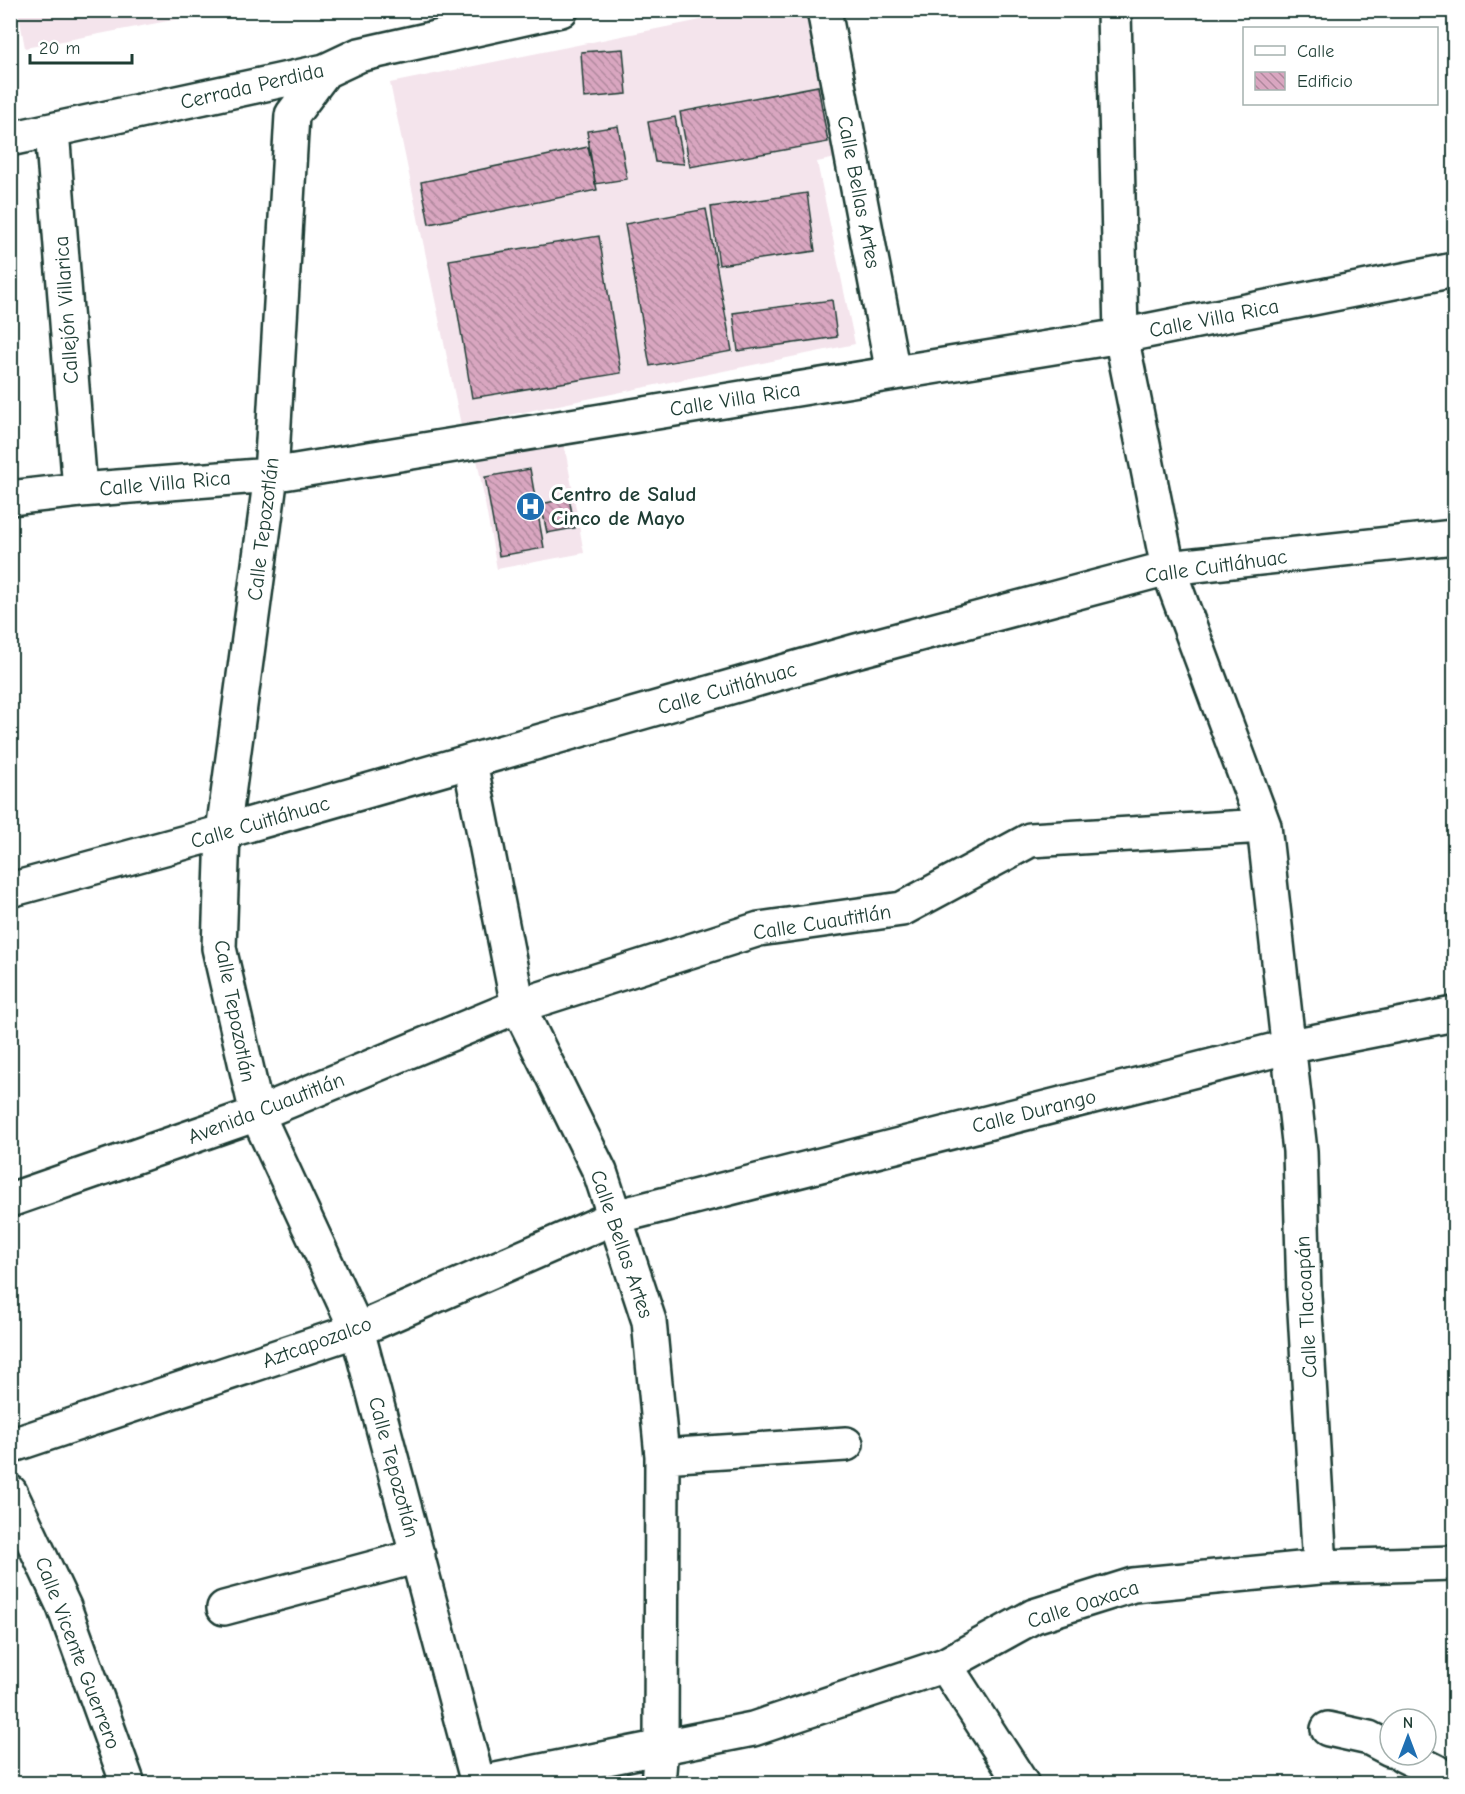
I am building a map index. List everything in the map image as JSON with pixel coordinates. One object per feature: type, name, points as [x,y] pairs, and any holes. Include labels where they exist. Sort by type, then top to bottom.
[{"type":"street","name":"Cerrada Perdida","points":[[10,139],[325,71],[359,55],[561,10]]},
{"type":"street","name":"Calle Bellas Artes","points":[[824,10],[893,373]]},
{"type":"street","name":"Calle Tlacoapán","points":[[1114,10],[1121,336],[1168,568],[1264,826],[1300,1151],[1304,1295],[1320,1567]]},
{"type":"street","name":"Calle Tepozotlán","points":[[325,71],[292,115],[271,475],[223,832],[219,948],[257,1114],[357,1330],[477,1783]]},
{"type":"street","name":"Callejón Villarica","points":[[52,130],[80,490]]},
{"type":"street","name":"Calle Villa Rica","points":[[10,498],[80,490],[271,475],[1121,336],[1455,270]]},
{"type":"street","name":"Calle Cuitláhuac","points":[[10,890],[223,832],[856,651],[1168,568],[1455,537]]},
{"type":"street","name":"Calle Bellas Artes","points":[[470,762],[518,1006],[600,1172],[649,1321],[662,1456],[661,1747],[658,1784]]},
{"type":"street","name":"Calle Cuautitlán","points":[[518,1006],[759,929],[902,909],[1030,840],[1264,826]]},
{"type":"street","name":"Avenida Cuautitlán","points":[[10,1200],[257,1114],[518,1006]]},
{"type":"street","name":"Calle Durango","points":[[615,1217],[1287,1047],[1455,1014]]},
{"type":"street","name":"Aztcapozalco","points":[[10,1446],[357,1330],[615,1217]]},
{"type":"street","points":[[662,1456],[846,1444]]},
{"type":"street","name":"Calle Vicente Guerrero","points":[[10,1492],[64,1607],[128,1784]]},
{"type":"street","points":[[224,1608],[418,1556]]},
{"type":"street","name":"Calle Oaxaca","points":[[477,1783],[753,1729],[945,1665],[1035,1616],[1133,1585],[1320,1567],[1455,1563]]},
{"type":"street","points":[[945,1665],[1022,1784]]},
{"type":"street","points":[[1328,1729],[1369,1738],[1378,1743]]},
{"type":"street","points":[[1427,1767],[1450,1784]]},
{"type":"shaded area","points":[[18,10],[221,10],[221,11],[25,48]]},
{"type":"shaded area","points":[[745,11],[810,11],[841,157],[817,162],[855,344],[461,425],[390,83]]},
{"type":"shaded area","name":"Centro de Salud Cinco de Mayo","points":[[564,443],[584,553],[497,569],[477,459]]},
{"type":"building","points":[[623,49],[627,94],[584,98],[581,52]]},
{"type":"building","points":[[818,86],[828,142],[690,167],[680,112]]},
{"type":"building","points":[[675,117],[684,164],[655,162],[648,122]]},
{"type":"building","points":[[618,126],[627,179],[595,184],[587,131]]},
{"type":"building","points":[[588,147],[597,190],[429,224],[421,182]]},
{"type":"building","points":[[807,193],[815,251],[719,265],[711,207]]},
{"type":"building","points":[[706,209],[732,351],[650,366],[625,224]]},
{"type":"building","points":[[599,236],[621,373],[472,398],[449,260]]},
{"type":"building","points":[[832,300],[837,337],[738,351],[733,313]]},
{"type":"building","points":[[530,469],[544,548],[499,556],[485,477]]},
{"type":"building","points":[[569,498],[575,528],[547,533],[541,504]]},
{"type":"place","name":"Centro de Salud Cinco de Mayo","points":[[530,506]]}]
